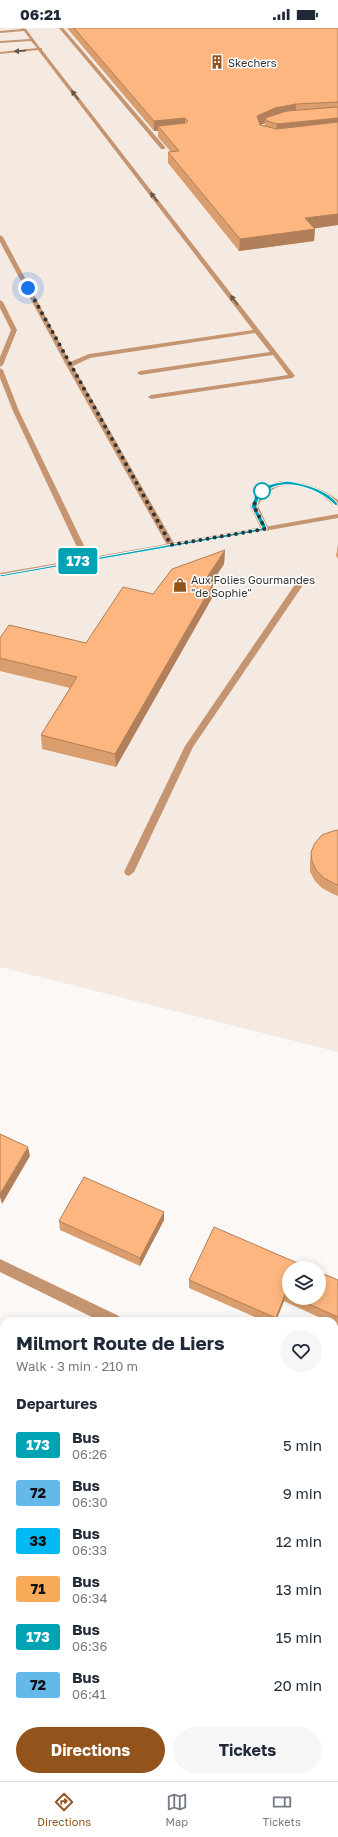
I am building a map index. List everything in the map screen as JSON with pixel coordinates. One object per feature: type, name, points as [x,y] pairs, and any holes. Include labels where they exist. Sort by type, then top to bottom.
[{"type":"street","points":[[61,28],[162,148]]},
{"type":"street","points":[[0,32],[24,29],[292,376],[151,396]]},
{"type":"street","points":[[0,42],[33,40]]},
{"type":"street","points":[[0,53],[40,49]]},
{"type":"street","points":[[151,135],[158,134]]},
{"type":"street","points":[[0,237],[69,365],[171,545]]},
{"type":"street","points":[[0,302],[14,330],[0,365]]},
{"type":"street","points":[[69,365],[89,356],[257,332]]},
{"type":"street","points":[[140,373],[274,353]]},
{"type":"street","points":[[0,370],[16,411],[87,560]]},
{"type":"street","points":[[265,529],[254,506],[257,495],[270,485],[288,482],[307,486],[329,497],[338,504]]},
{"type":"street","points":[[0,575],[338,516]]},
{"type":"street","points":[[129,872],[189,746],[299,585]]},
{"type":"street","points":[[0,1265],[106,1317]]},
{"type":"shaded area","points":[[0,28],[338,28],[338,1052],[0,967]]},
{"type":"building","points":[[74,28],[338,28],[338,102],[296,104],[275,108],[257,116],[260,125],[277,129],[338,122],[338,214],[305,218],[315,229],[240,239],[168,152],[179,151],[158,126],[186,123],[188,121],[185,118],[154,121]]},
{"type":"building","points":[[338,107],[338,118],[277,124],[267,121],[265,118],[287,111]]},
{"type":"building","points":[[225,550],[204,582],[213,584],[115,754],[41,735],[77,677],[0,658],[0,638],[9,625],[86,643],[123,587],[153,594],[172,569]]},
{"type":"building","points":[[338,830],[338,885],[324,878],[316,870],[312,861],[311,852],[315,843],[322,835]]},
{"type":"building","points":[[0,1134],[28,1147],[0,1194]]},
{"type":"building","points":[[84,1177],[164,1212],[140,1258],[59,1221]]},
{"type":"building","points":[[214,1227],[293,1261],[282,1261],[282,1302],[276,1317],[189,1280]]},
{"type":"building","points":[[326,1275],[338,1280],[338,1317],[311,1305],[326,1305]]},
{"type":"bus line","name":"173","points":[[0,575],[265,529],[254,506],[257,495],[270,485],[288,482],[307,486],[334,500],[338,504]]},
{"type":"place","name":"Skechers","points":[[217,62]]},
{"type":"place","name":"Aux Folies Gourmandes \"de Sophie\"","points":[[180,585]]},
{"type":"route","points":[[28,288],[77,380],[106,428],[171,545],[265,529],[254,506],[257,495],[262,491]]}]
